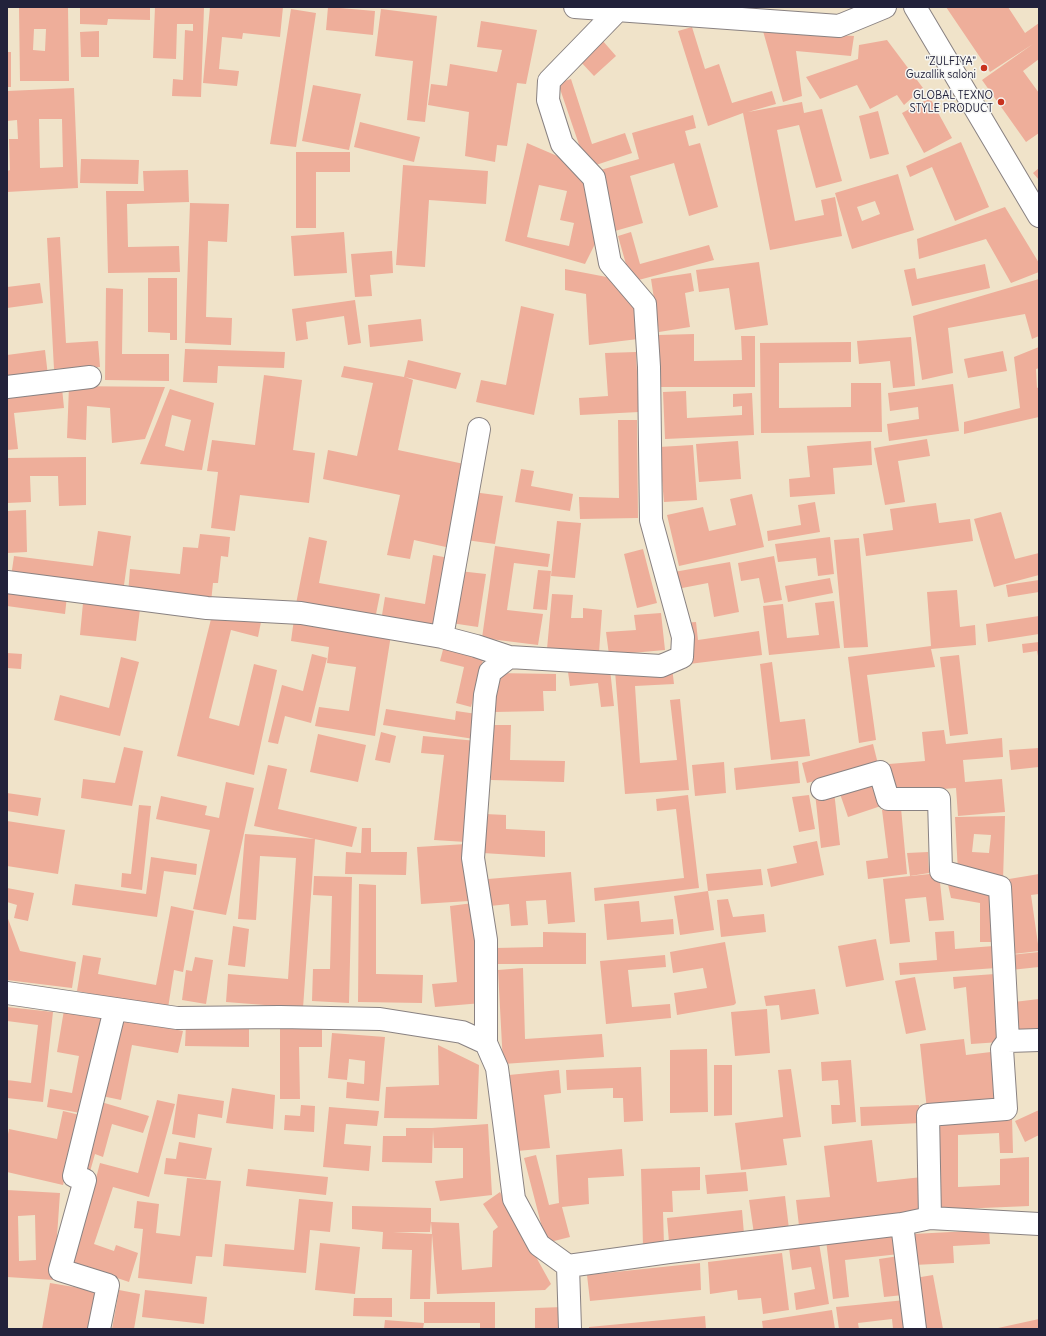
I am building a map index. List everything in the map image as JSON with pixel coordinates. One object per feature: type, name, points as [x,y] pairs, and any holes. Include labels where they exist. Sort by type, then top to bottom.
[{"type":"street","points":[[574,7],[839,26],[885,7]]},
{"type":"street","points":[[916,7],[1039,216]]},
{"type":"street","points":[[7,582],[207,608],[301,614],[442,637],[509,657],[661,666],[682,657],[683,637],[651,520],[649,367],[645,304],[610,263],[594,178],[562,144],[548,100],[549,80],[617,11]]},
{"type":"street","points":[[7,387],[90,377]]},
{"type":"street","points":[[442,637],[479,429]]},
{"type":"street","points":[[509,657],[490,672],[485,695],[473,858],[486,940],[486,1043],[497,1068],[514,1199],[539,1245],[568,1266],[669,1252],[902,1224],[930,1218],[1039,1224]]},
{"type":"street","points":[[822,789],[880,772],[888,799],[939,799],[941,871],[1000,887],[1008,1040],[1002,1049],[1006,1109],[928,1115],[930,1218]]},
{"type":"street","points":[[7,993],[177,1018],[280,1017],[380,1019],[462,1032],[486,1043]]},
{"type":"street","points":[[99,1329],[108,1285],[60,1270],[85,1180],[74,1176],[115,1008]]},
{"type":"street","points":[[1008,1040],[1039,1040]]},
{"type":"street","points":[[902,1224],[915,1329]]},
{"type":"street","points":[[568,1266],[570,1329]]},
{"type":"building","points":[[19,7],[68,7],[69,81],[20,81]],"holes":[[[34,29],[46,29],[45,51],[33,50]]]},
{"type":"building","points":[[80,7],[150,7],[150,20],[108,19],[107,25],[80,24]]},
{"type":"building","points":[[155,7],[204,7],[201,97],[172,96],[173,79],[183,80],[185,30],[193,31],[193,24],[177,24],[176,59],[153,58]]},
{"type":"building","points":[[210,7],[283,7],[280,37],[243,33],[242,39],[222,37],[219,69],[239,71],[237,86],[203,83]]},
{"type":"building","points":[[328,7],[375,11],[373,35],[326,30]]},
{"type":"building","points":[[946,7],[1008,7],[1025,33],[1039,23],[1039,59],[1023,71],[1039,93],[1039,133],[1026,142],[982,80],[1033,44],[990,72]]},
{"type":"building","points":[[291,9],[316,13],[296,147],[270,144]]},
{"type":"building","points":[[381,9],[437,16],[425,122],[407,120],[413,61],[375,56]]},
{"type":"building","points":[[481,21],[537,30],[526,84],[517,83],[507,146],[497,145],[495,162],[465,156],[469,112],[428,105],[431,84],[447,86],[450,64],[497,72],[502,50],[477,47]]},
{"type":"building","points":[[692,27],[705,69],[719,64],[732,103],[772,91],[776,104],[748,112],[802,102],[804,113],[822,109],[842,181],[816,188],[799,125],[777,130],[795,221],[824,215],[821,200],[835,197],[842,236],[770,250],[743,113],[708,126],[678,31]]},
{"type":"building","points":[[99,31],[99,57],[81,57],[80,32]]},
{"type":"building","points":[[763,31],[854,36],[851,56],[796,51],[802,96],[783,102]]},
{"type":"building","points":[[602,40],[616,56],[594,76],[579,60]]},
{"type":"building","points":[[887,40],[923,88],[904,105],[897,95],[870,109],[857,85],[820,99],[806,77],[858,59],[859,45]]},
{"type":"building","points":[[7,52],[11,52],[11,87],[7,87]]},
{"type":"building","points":[[571,79],[592,144],[625,133],[632,153],[587,168],[558,83]]},
{"type":"building","points":[[313,85],[361,94],[349,150],[302,141]]},
{"type":"building","points":[[74,88],[78,188],[7,192],[7,171],[10,170],[9,139],[18,139],[17,120],[7,121],[7,91]],"holes":[[[39,119],[62,119],[63,167],[40,168]]]},
{"type":"building","points":[[930,98],[952,138],[924,153],[902,113]]},
{"type":"building","points":[[878,111],[889,154],[870,159],[859,116]]},
{"type":"building","points":[[693,115],[696,128],[685,131],[689,146],[700,143],[718,207],[689,216],[674,163],[630,176],[643,223],[615,231],[597,171],[639,159],[632,133]]},
{"type":"building","points":[[360,122],[420,137],[414,162],[354,147]]},
{"type":"building","points":[[961,142],[989,207],[955,221],[932,167],[910,177],[906,166]]},
{"type":"building","points":[[527,143],[562,158],[591,193],[597,240],[585,264],[505,241]],"holes":[[[539,185],[567,191],[560,220],[574,223],[569,246],[527,237]]]},
{"type":"building","points":[[296,152],[350,152],[350,172],[316,172],[316,228],[296,228]]},
{"type":"building","points":[[81,159],[139,160],[138,184],[80,183]]},
{"type":"building","points":[[403,165],[488,171],[486,204],[429,200],[425,267],[396,265]]},
{"type":"building","points":[[1039,168],[1039,180],[1033,173]]},
{"type":"building","points":[[188,170],[189,202],[127,204],[128,247],[179,246],[180,272],[108,273],[106,191],[144,191],[143,171]]},
{"type":"building","points":[[898,174],[914,230],[852,249],[835,193]],"holes":[[[875,201],[880,214],[862,221],[857,207]]]},
{"type":"building","points":[[190,203],[229,204],[227,242],[208,241],[206,317],[232,318],[231,345],[185,343]]},
{"type":"building","points":[[1005,207],[1039,263],[1039,272],[1011,283],[986,239],[919,259],[917,239]]},
{"type":"building","points":[[344,232],[347,273],[294,276],[291,236]]},
{"type":"building","points":[[631,232],[640,264],[709,245],[714,260],[631,282],[618,236]]},
{"type":"building","points":[[60,237],[66,343],[98,341],[100,367],[54,369],[47,238]]},
{"type":"building","points":[[392,251],[393,273],[370,275],[372,296],[355,297],[351,254]]},
{"type":"building","points":[[759,262],[768,325],[735,330],[729,288],[699,292],[696,270]]},
{"type":"building","points":[[985,264],[990,288],[912,306],[904,270],[915,268],[917,279]]},
{"type":"building","points":[[565,269],[617,279],[636,300],[638,339],[589,345],[586,294],[565,290]]},
{"type":"building","points":[[691,273],[694,291],[685,293],[690,327],[659,332],[651,279]]},
{"type":"building","points":[[148,278],[177,278],[177,340],[170,340],[170,333],[148,332]]},
{"type":"building","points":[[1039,279],[1039,336],[1032,339],[1025,314],[948,328],[953,373],[922,380],[913,316]]},
{"type":"building","points":[[40,283],[43,303],[7,308],[7,287]]},
{"type":"building","points":[[106,288],[123,289],[122,354],[169,354],[169,381],[105,380]]},
{"type":"building","points":[[355,300],[361,343],[348,345],[344,316],[306,322],[308,339],[296,341],[292,309]]},
{"type":"building","points":[[521,306],[554,314],[534,415],[476,402],[481,380],[506,385]]},
{"type":"building","points":[[421,319],[423,341],[370,347],[368,325]]},
{"type":"building","points":[[694,334],[694,361],[742,360],[741,336],[755,336],[755,387],[658,387],[658,335]]},
{"type":"building","points":[[911,337],[915,386],[893,388],[890,361],[859,364],[857,341]]},
{"type":"building","points":[[851,342],[851,362],[779,363],[779,408],[851,407],[851,383],[881,383],[882,432],[761,433],[760,343]]},
{"type":"building","points":[[1039,347],[1039,368],[1036,369],[1037,388],[1039,387],[1039,417],[964,434],[964,422],[1020,408],[1014,357]]},
{"type":"building","points":[[185,349],[285,352],[284,368],[218,366],[217,383],[183,382]]},
{"type":"building","points":[[45,350],[48,376],[7,381],[7,355]]},
{"type":"building","points":[[1003,351],[1007,371],[968,378],[964,359]]},
{"type":"building","points":[[636,352],[639,412],[580,415],[579,398],[608,396],[605,353]]},
{"type":"building","points":[[408,360],[461,373],[456,389],[405,377],[413,380],[398,450],[464,464],[446,547],[414,540],[410,559],[387,555],[400,495],[323,479],[328,450],[357,456],[373,383],[341,377],[344,366],[404,377]]},
{"type":"building","points":[[264,375],[302,380],[293,450],[315,453],[309,503],[240,495],[235,531],[211,528],[218,472],[207,471],[212,440],[255,445]]},
{"type":"building","points":[[953,384],[959,431],[889,441],[887,424],[919,419],[918,407],[890,411],[888,393]]},
{"type":"building","points":[[69,386],[165,387],[145,439],[112,443],[110,408],[87,406],[86,440],[67,438]]},
{"type":"building","points":[[62,388],[64,408],[14,413],[18,449],[7,450],[7,393]]},
{"type":"building","points":[[170,389],[214,403],[202,470],[140,464]],"holes":[[[172,415],[191,420],[184,451],[165,446]]]},
{"type":"building","points":[[686,391],[687,418],[742,415],[742,406],[733,407],[733,394],[752,393],[754,435],[665,439],[663,392]]},
{"type":"building","points":[[618,420],[637,420],[638,518],[580,519],[579,497],[619,498]]},
{"type":"building","points":[[927,439],[930,456],[898,461],[905,502],[885,505],[874,448]]},
{"type":"building","points":[[738,441],[741,479],[699,482],[696,444]]},
{"type":"building","points":[[871,441],[872,465],[833,468],[835,494],[790,497],[789,479],[810,477],[807,446]]},
{"type":"building","points":[[693,445],[697,500],[664,502],[659,447]]},
{"type":"building","points":[[86,457],[86,505],[59,506],[58,476],[30,476],[31,502],[7,503],[7,458]]},
{"type":"building","points":[[521,469],[534,471],[531,486],[573,494],[570,511],[515,502]]},
{"type":"building","points":[[473,492],[503,496],[495,544],[466,540]]},
{"type":"building","points":[[752,494],[764,547],[679,566],[667,515],[703,507],[709,531],[736,525],[730,499]]},
{"type":"building","points":[[815,502],[820,532],[768,541],[767,531],[801,525],[798,505]]},
{"type":"building","points":[[936,503],[939,523],[970,519],[973,541],[866,556],[863,534],[893,530],[890,509]]},
{"type":"building","points":[[26,510],[27,552],[7,553],[7,511]]},
{"type":"building","points":[[1001,512],[1015,559],[1039,553],[1039,575],[994,587],[974,519]]},
{"type":"building","points":[[557,521],[581,523],[575,578],[551,576]]},
{"type":"building","points":[[98,531],[131,536],[123,592],[11,577],[14,556],[93,566]]},
{"type":"building","points":[[200,534],[230,537],[228,557],[221,556],[218,583],[213,583],[211,602],[128,594],[130,569],[180,574],[183,547],[198,548]]},
{"type":"building","points":[[309,537],[327,541],[319,583],[380,594],[375,619],[296,604]]},
{"type":"building","points":[[830,537],[834,574],[818,576],[816,558],[778,562],[775,544]]},
{"type":"building","points":[[859,538],[868,647],[844,648],[834,540]]},
{"type":"building","points":[[495,546],[550,554],[548,567],[514,563],[507,610],[543,614],[538,645],[482,638]]},
{"type":"building","points":[[643,549],[657,603],[637,608],[624,554]]},
{"type":"building","points":[[433,555],[449,558],[437,630],[381,621],[385,597],[425,604]]},
{"type":"building","points":[[774,556],[782,600],[764,603],[759,578],[741,581],[738,563]]},
{"type":"building","points":[[730,562],[739,612],[714,617],[708,583],[677,589],[674,572]]},
{"type":"building","points":[[538,570],[551,571],[547,610],[533,609]]},
{"type":"building","points":[[459,571],[486,574],[478,627],[451,623]]},
{"type":"building","points":[[830,578],[833,593],[788,602],[785,586]]},
{"type":"building","points":[[1039,580],[1039,592],[1008,597],[1006,585]]},
{"type":"building","points":[[7,588],[67,596],[65,614],[7,606]]},
{"type":"building","points":[[957,590],[960,627],[975,625],[976,645],[931,649],[935,667],[867,675],[876,740],[859,743],[848,657],[931,646],[927,592]]},
{"type":"building","points":[[552,594],[573,595],[571,618],[583,618],[583,608],[602,610],[599,653],[547,649]]},
{"type":"building","points":[[834,601],[840,648],[769,655],[763,606],[783,604],[787,638],[819,635],[815,603]]},
{"type":"building","points":[[83,603],[140,609],[136,641],[80,635]]},
{"type":"building","points":[[213,611],[261,622],[258,637],[231,630],[209,718],[239,726],[254,664],[277,670],[254,775],[177,756]]},
{"type":"building","points":[[661,613],[665,650],[609,655],[606,632],[636,630],[634,615]]},
{"type":"building","points":[[1039,616],[1039,634],[988,642],[986,624]]},
{"type":"building","points":[[294,619],[391,635],[375,736],[315,726],[319,707],[349,711],[356,667],[327,663],[329,647],[291,641]]},
{"type":"building","points":[[696,622],[698,640],[759,631],[762,655],[689,664],[682,623]]},
{"type":"building","points":[[1039,642],[1039,656],[1037,651],[1023,653],[1022,644]]},
{"type":"building","points":[[444,646],[484,656],[471,707],[456,703],[464,667],[440,661]]},
{"type":"building","points":[[7,653],[22,654],[21,669],[7,668]]},
{"type":"building","points":[[312,654],[327,658],[311,723],[285,716],[278,744],[268,742],[282,685],[303,691]]},
{"type":"building","points":[[959,655],[968,734],[950,736],[940,657]]},
{"type":"building","points":[[121,657],[139,662],[120,736],[54,720],[60,695],[109,708]]},
{"type":"building","points":[[772,662],[780,722],[805,719],[810,756],[771,760],[760,664]]},
{"type":"building","points":[[672,667],[674,684],[635,686],[640,763],[677,760],[670,700],[680,699],[689,790],[625,794],[615,671]]},
{"type":"building","points":[[610,669],[614,706],[601,707],[598,683],[570,686],[568,672]]},
{"type":"building","points":[[495,673],[556,674],[556,691],[543,691],[544,711],[495,712]]},
{"type":"building","points":[[386,709],[455,720],[456,711],[477,714],[474,739],[383,725]]},
{"type":"building","points":[[492,725],[511,725],[510,760],[565,761],[564,782],[491,780]]},
{"type":"building","points":[[944,730],[946,744],[1002,738],[1003,757],[963,760],[965,782],[1002,779],[1005,812],[958,816],[956,788],[891,793],[889,764],[925,761],[922,732]]},
{"type":"building","points":[[381,732],[396,736],[390,763],[375,760]]},
{"type":"building","points":[[318,734],[366,745],[358,782],[310,772]]},
{"type":"building","points":[[423,736],[477,741],[466,842],[434,840],[444,755],[421,753]]},
{"type":"building","points":[[873,744],[878,764],[807,783],[802,763]]},
{"type":"building","points":[[124,747],[143,751],[132,806],[81,798],[83,779],[115,783]]},
{"type":"building","points":[[1039,748],[1039,767],[1011,770],[1009,750]]},
{"type":"building","points":[[798,761],[800,783],[736,790],[734,768]]},
{"type":"building","points":[[724,762],[726,793],[695,796],[692,765]]},
{"type":"building","points":[[268,765],[287,769],[278,809],[357,827],[352,847],[254,826]]},
{"type":"building","points":[[875,779],[884,805],[848,817],[839,791]]},
{"type":"building","points":[[226,782],[254,788],[226,915],[193,909],[210,830],[156,819],[161,796],[207,806],[205,815],[219,818]]},
{"type":"building","points":[[834,791],[840,845],[821,848],[815,793]]},
{"type":"building","points":[[7,793],[41,798],[38,816],[7,811]]},
{"type":"building","points":[[688,795],[699,888],[595,901],[594,888],[684,878],[676,809],[657,811],[656,799]]},
{"type":"building","points":[[809,795],[815,829],[799,832],[792,797]]},
{"type":"building","points":[[139,805],[151,806],[142,890],[121,887],[122,873],[131,874]]},
{"type":"building","points":[[901,808],[907,874],[868,879],[866,861],[888,858],[882,810]]},
{"type":"building","points":[[485,814],[506,815],[506,829],[545,831],[545,857],[483,853]]},
{"type":"building","points":[[1005,816],[1003,880],[958,872],[955,817]],"holes":[[[974,834],[991,835],[989,853],[972,852]]]},
{"type":"building","points":[[7,821],[65,830],[58,874],[7,866]]},
{"type":"building","points":[[362,828],[371,828],[371,852],[407,852],[406,875],[345,874],[346,852],[361,853]]},
{"type":"building","points":[[245,834],[315,839],[303,1008],[226,1002],[228,974],[288,979],[296,858],[260,856],[256,920],[238,919]]},
{"type":"building","points":[[817,841],[824,875],[771,887],[767,869],[797,863],[793,846]]},
{"type":"building","points":[[466,844],[469,901],[421,904],[417,847]]},
{"type":"building","points":[[928,852],[929,873],[910,876],[907,853]]},
{"type":"building","points":[[151,857],[197,864],[196,875],[164,871],[157,917],[72,905],[75,884],[146,894]]},
{"type":"building","points":[[761,869],[763,885],[708,891],[706,874]]},
{"type":"building","points":[[571,872],[575,922],[548,924],[546,900],[526,901],[528,925],[511,926],[509,904],[490,906],[488,879]]},
{"type":"building","points":[[939,873],[944,920],[929,921],[926,897],[905,899],[910,942],[890,944],[883,879]]},
{"type":"building","points":[[1039,874],[1039,894],[1031,895],[1039,951],[1013,954],[1003,880]]},
{"type":"building","points":[[314,876],[352,877],[349,1003],[312,1001],[313,969],[330,969],[332,896],[313,895]]},
{"type":"building","points":[[947,880],[994,890],[995,942],[980,942],[980,903],[951,898]]},
{"type":"building","points":[[359,884],[376,885],[376,974],[423,975],[422,1003],[358,1002]]},
{"type":"building","points":[[7,888],[34,893],[28,921],[14,918],[17,905],[7,902]]},
{"type":"building","points":[[708,891],[714,930],[680,935],[674,896]]},
{"type":"building","points":[[728,899],[733,917],[764,914],[766,932],[721,937],[717,900]]},
{"type":"building","points":[[639,901],[641,922],[673,919],[674,934],[607,940],[604,904]]},
{"type":"building","points":[[473,903],[482,1003],[435,1007],[432,984],[457,982],[450,906]]},
{"type":"building","points":[[171,906],[194,911],[183,972],[174,970],[168,1008],[77,991],[83,955],[101,958],[98,974],[156,985]]},
{"type":"building","points":[[7,916],[20,951],[76,962],[72,988],[7,980]]},
{"type":"building","points":[[233,926],[249,929],[245,967],[228,965]]},
{"type":"building","points":[[954,931],[955,949],[994,946],[996,968],[900,975],[899,963],[937,960],[935,932]]},
{"type":"building","points":[[543,932],[586,933],[586,964],[495,964],[495,948],[543,947]]},
{"type":"building","points":[[876,939],[884,980],[846,987],[838,946]]},
{"type":"building","points":[[725,942],[736,1003],[734,1005],[677,1015],[674,993],[707,988],[703,968],[673,973],[670,952]]},
{"type":"building","points":[[1039,952],[1039,967],[1011,970],[1010,955]]},
{"type":"building","points":[[665,955],[666,967],[628,970],[632,1007],[670,1004],[671,1018],[606,1024],[600,961]]},
{"type":"building","points":[[195,957],[213,960],[206,1004],[182,1000],[186,970],[192,971]]},
{"type":"building","points":[[523,968],[525,1039],[602,1034],[604,1057],[503,1064],[498,970]]},
{"type":"building","points":[[995,974],[1000,1042],[971,1044],[966,987],[954,989],[953,977]]},
{"type":"building","points":[[915,977],[926,1030],[906,1034],[895,981]]},
{"type":"building","points":[[815,989],[819,1014],[781,1020],[779,1005],[766,1006],[764,996]]},
{"type":"building","points":[[1039,999],[1039,1028],[1017,1031],[1014,1002]]},
{"type":"building","points":[[7,1007],[53,1012],[43,1102],[7,1098],[7,1080],[31,1083],[38,1025],[7,1021]]},
{"type":"building","points":[[767,1009],[770,1053],[735,1056],[731,1012]]},
{"type":"building","points":[[64,1010],[105,1018],[86,1114],[47,1107],[50,1089],[72,1093],[79,1056],[57,1052]]},
{"type":"building","points":[[116,1018],[183,1031],[178,1053],[132,1045],[121,1100],[102,1096]]},
{"type":"building","points":[[186,1024],[249,1025],[249,1047],[185,1046]]},
{"type":"building","points":[[280,1026],[322,1026],[322,1047],[299,1047],[300,1099],[280,1099]]},
{"type":"building","points":[[332,1033],[385,1037],[379,1101],[346,1098],[347,1082],[364,1084],[365,1061],[349,1059],[347,1080],[328,1078]]},
{"type":"building","points":[[964,1039],[966,1055],[991,1052],[997,1102],[927,1110],[920,1044]]},
{"type":"building","points":[[438,1045],[479,1065],[477,1119],[384,1118],[386,1087],[439,1085]]},
{"type":"building","points":[[707,1049],[708,1112],[670,1113],[670,1050]]},
{"type":"building","points":[[851,1060],[856,1122],[832,1124],[831,1105],[840,1105],[838,1080],[822,1081],[821,1062]]},
{"type":"building","points":[[714,1065],[732,1065],[732,1115],[714,1116]]},
{"type":"building","points":[[641,1067],[643,1121],[624,1122],[623,1098],[613,1098],[613,1088],[567,1090],[566,1070]]},
{"type":"building","points":[[791,1069],[801,1137],[783,1139],[787,1165],[741,1170],[735,1123],[783,1117],[778,1070]]},
{"type":"building","points":[[559,1070],[561,1093],[544,1095],[550,1148],[517,1151],[509,1075]]},
{"type":"building","points":[[232,1088],[275,1095],[273,1129],[226,1123]]},
{"type":"building","points":[[178,1094],[224,1101],[222,1118],[198,1114],[195,1138],[172,1134]]},
{"type":"building","points":[[157,1100],[175,1104],[149,1197],[113,1187],[94,1244],[114,1251],[116,1245],[138,1253],[129,1282],[67,1261],[95,1182],[100,1163],[138,1173]]},
{"type":"building","points":[[101,1102],[149,1116],[143,1133],[112,1124],[103,1157],[95,1154],[89,1175],[81,1172]]},
{"type":"building","points":[[301,1105],[315,1106],[314,1132],[284,1130],[285,1115],[300,1116]]},
{"type":"building","points":[[919,1105],[920,1123],[861,1126],[860,1107]]},
{"type":"building","points":[[329,1107],[379,1111],[377,1126],[346,1124],[344,1144],[371,1146],[369,1171],[323,1167]]},
{"type":"building","points":[[1039,1110],[1039,1135],[1025,1142],[1015,1121]]},
{"type":"building","points":[[63,1111],[80,1115],[63,1185],[7,1172],[7,1139],[9,1129],[57,1139]]},
{"type":"building","points":[[1012,1117],[1013,1153],[1000,1153],[999,1133],[958,1135],[958,1187],[1000,1185],[1000,1159],[1029,1157],[1029,1206],[935,1210],[933,1120]]},
{"type":"building","points":[[488,1124],[492,1195],[440,1201],[435,1181],[463,1178],[463,1148],[434,1148],[433,1130],[432,1163],[382,1162],[383,1136],[406,1136],[406,1128],[432,1128]]},
{"type":"building","points":[[872,1140],[877,1182],[922,1177],[924,1212],[799,1226],[796,1200],[830,1197],[824,1146]]},
{"type":"building","points":[[179,1142],[212,1148],[206,1179],[164,1174],[166,1158],[176,1159]]},
{"type":"building","points":[[622,1149],[624,1176],[588,1178],[589,1204],[562,1207],[570,1237],[546,1243],[524,1158],[536,1155],[549,1205],[559,1203],[556,1155]]},
{"type":"building","points":[[700,1167],[700,1190],[672,1191],[673,1212],[663,1212],[664,1245],[643,1246],[641,1169]]},
{"type":"building","points":[[248,1169],[328,1177],[326,1195],[246,1186]]},
{"type":"building","points":[[746,1172],[748,1191],[707,1194],[705,1175]]},
{"type":"building","points":[[187,1178],[221,1181],[212,1257],[196,1256],[192,1284],[138,1278],[143,1229],[134,1228],[137,1201],[159,1204],[156,1233],[180,1236]]},
{"type":"building","points":[[7,1190],[60,1193],[54,1280],[7,1277]],"holes":[[[35,1215],[36,1260],[19,1261],[18,1216]]]},
{"type":"building","points":[[500,1192],[551,1284],[545,1290],[437,1294],[431,1222],[459,1223],[462,1270],[492,1267],[493,1231],[498,1227],[483,1204]]},
{"type":"building","points":[[785,1196],[789,1229],[754,1234],[749,1200]]},
{"type":"building","points":[[299,1199],[333,1202],[330,1232],[310,1230],[306,1273],[223,1266],[225,1244],[294,1250]]},
{"type":"building","points":[[352,1206],[431,1208],[430,1232],[393,1232],[432,1234],[430,1299],[410,1299],[412,1250],[382,1249],[383,1232],[352,1229]]},
{"type":"building","points":[[742,1210],[744,1234],[669,1242],[667,1218]]},
{"type":"building","points":[[989,1230],[990,1244],[953,1246],[954,1263],[914,1265],[913,1234]]},
{"type":"building","points":[[896,1232],[899,1254],[845,1260],[849,1297],[833,1299],[826,1240]]},
{"type":"building","points":[[320,1243],[360,1247],[355,1294],[315,1290]]},
{"type":"building","points":[[819,1243],[829,1304],[796,1310],[794,1293],[815,1289],[811,1267],[792,1270],[789,1248]]},
{"type":"building","points":[[782,1253],[789,1310],[763,1314],[761,1298],[738,1300],[737,1290],[710,1294],[708,1262]]},
{"type":"building","points":[[899,1256],[903,1295],[884,1297],[879,1259]]},
{"type":"building","points":[[700,1263],[701,1290],[590,1301],[587,1275]]},
{"type":"building","points":[[933,1275],[943,1329],[924,1329],[915,1278]]},
{"type":"building","points":[[50,1283],[98,1291],[91,1329],[42,1329]]},
{"type":"building","points":[[119,1290],[140,1294],[134,1329],[112,1329]]},
{"type":"building","points":[[145,1290],[207,1297],[204,1324],[142,1317]]},
{"type":"building","points":[[354,1298],[392,1298],[392,1317],[353,1316]]},
{"type":"building","points":[[905,1300],[911,1329],[893,1329],[892,1319],[858,1323],[859,1329],[839,1329],[836,1307]]},
{"type":"building","points":[[424,1302],[495,1302],[495,1329],[480,1329],[480,1323],[424,1323]]},
{"type":"building","points":[[563,1307],[563,1329],[535,1329],[535,1308]]},
{"type":"building","points":[[832,1310],[835,1329],[763,1329],[762,1321]]},
{"type":"building","points":[[705,1316],[706,1329],[589,1329],[589,1327]]},
{"type":"building","points":[[1039,1319],[1039,1329],[998,1329],[998,1328]]},
{"type":"building","points":[[385,1320],[424,1323],[423,1329],[384,1329]]},
{"type":"place","name":"\"ZULFIYA\" Guzallik saloni","points":[[984,68]]},
{"type":"place","name":"GLOBAL TEXNO STYLE PRODUCT","points":[[1001,102]]}]
